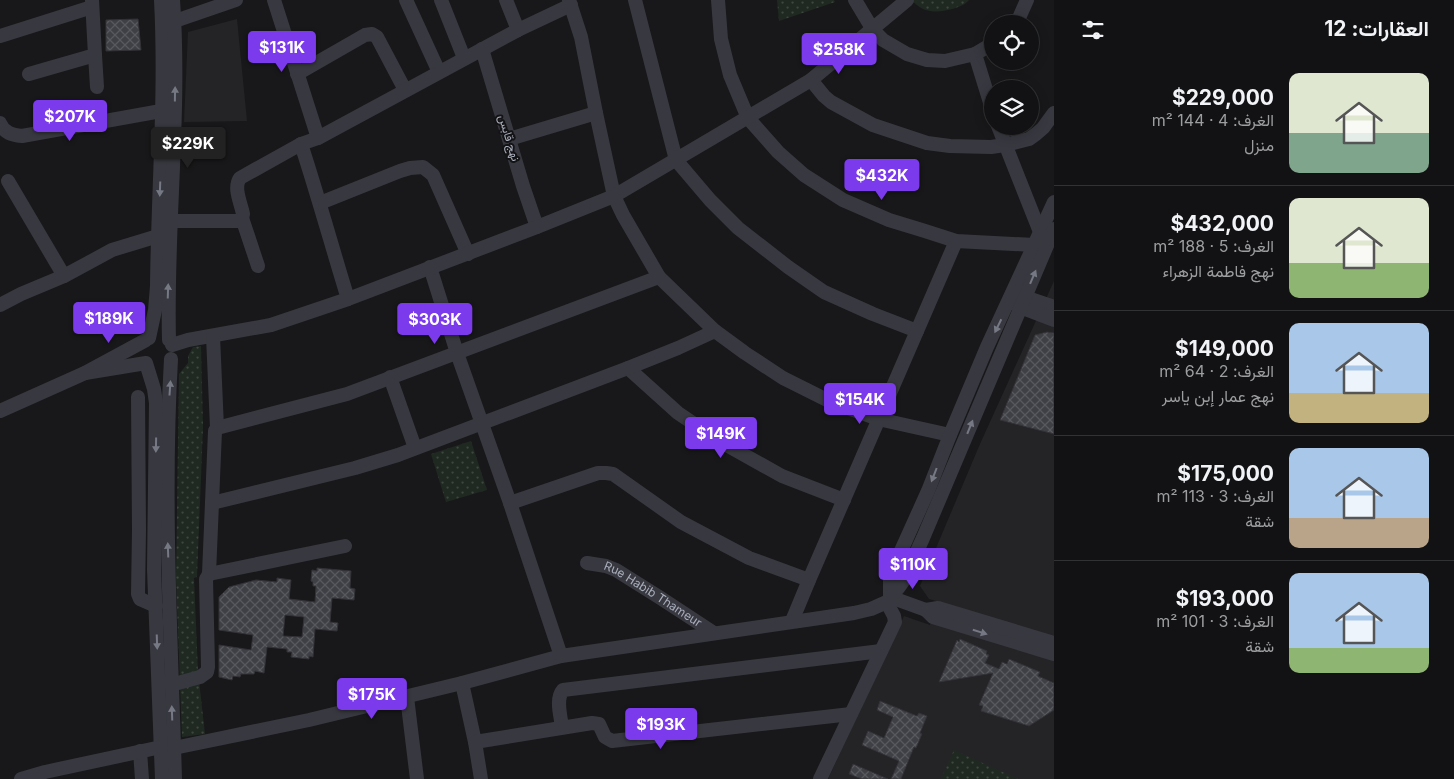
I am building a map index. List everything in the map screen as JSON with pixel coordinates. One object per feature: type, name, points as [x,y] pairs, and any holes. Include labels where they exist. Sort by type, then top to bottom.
[{"type":"street","points":[[161,0],[163,42],[155,310],[147,339],[141,349],[141,354],[146,363],[154,389],[156,403],[154,569],[167,748],[175,779]]},
{"type":"street","points":[[162,779],[167,748],[168,408],[171,348],[168,296],[176,97],[173,0]]},
{"type":"street","points":[[175,21],[236,0]]},
{"type":"street","points":[[274,0],[318,138]]},
{"type":"street","points":[[406,0],[438,72]]},
{"type":"street","points":[[441,0],[464,58]]},
{"type":"street","points":[[506,0],[518,30]]},
{"type":"street","points":[[635,0],[676,160],[710,200],[738,228],[824,292],[872,314],[917,331]]},
{"type":"street","points":[[718,0],[721,39],[730,74],[748,118],[778,152],[804,175],[843,200],[889,220],[956,241],[1037,239]]},
{"type":"street","points":[[855,0],[873,30],[883,40],[906,54],[927,60],[944,61],[975,54],[984,49]]},
{"type":"street","points":[[171,348],[188,340],[271,325],[348,299],[614,196],[811,80],[907,0]]},
{"type":"street","points":[[1020,15],[1027,0]]},
{"type":"street","points":[[258,266],[242,218],[243,212],[236,187],[240,178],[570,2],[580,38],[614,196],[622,215],[659,277],[715,331],[782,378],[831,402],[878,419],[950,436]]},
{"type":"street","points":[[0,36],[92,4],[97,87]]},
{"type":"street","points":[[297,74],[365,35],[372,34],[377,37],[405,90]]},
{"type":"street","name":"نهج قابس","points":[[482,48],[537,227]]},
{"type":"street","points":[[975,54],[984,83]]},
{"type":"street","points":[[29,74],[96,55]]},
{"type":"street","points":[[811,80],[831,102],[873,125],[927,143],[950,146],[991,147],[1005,145],[1029,139],[1051,119],[1054,113]]},
{"type":"street","points":[[0,123],[5,131],[12,135],[22,136],[161,112]]},
{"type":"street","points":[[510,139],[596,114]]},
{"type":"street","points":[[1001,135],[1037,239]]},
{"type":"street","points":[[301,144],[348,299]]},
{"type":"street","points":[[320,203],[410,168],[423,167],[433,175],[468,254]]},
{"type":"street","points":[[8,180],[64,276]]},
{"type":"street","points":[[20,779],[140,751],[167,748],[309,720],[407,697],[562,656],[854,613],[871,609],[888,600],[904,580],[923,538],[1017,299],[1037,239],[1054,202]]},
{"type":"street","points":[[171,221],[233,222],[239,221],[242,218]]},
{"type":"street","points":[[820,779],[895,621],[888,600],[894,567],[928,491],[987,347],[1017,299],[1054,229]]},
{"type":"street","points":[[0,304],[64,276],[112,250],[158,236]]},
{"type":"street","points":[[792,621],[956,241]]},
{"type":"street","points":[[430,267],[457,353],[562,656]]},
{"type":"street","points":[[217,428],[347,394],[659,277]]},
{"type":"street","points":[[1017,299],[1054,307]]},
{"type":"street","points":[[1017,299],[1054,320]]},
{"type":"street","points":[[212,503],[355,468],[398,455],[628,368],[715,331]]},
{"type":"street","points":[[0,411],[85,373],[152,336],[161,336],[171,348],[169,363],[160,367],[151,366],[146,363],[85,373]]},
{"type":"street","points":[[178,683],[200,677],[207,672],[208,666],[206,579],[209,574],[215,431],[217,428],[213,336]]},
{"type":"street","points":[[628,368],[678,413],[721,442],[782,476],[844,500]]},
{"type":"street","points":[[390,377],[415,448]]},
{"type":"street","points":[[138,397],[138,594],[140,599],[156,606]]},
{"type":"street","points":[[510,503],[598,473],[606,472],[613,474],[681,522],[748,558],[809,580]]},
{"type":"street","points":[[209,574],[345,546]]},
{"type":"street","name":"Rue Habib Thameur","points":[[587,563],[606,566],[616,570],[714,633]]},
{"type":"street","points":[[888,600],[926,610],[938,608],[1054,643]]},
{"type":"street","points":[[926,610],[933,617],[1054,654]]},
{"type":"street","points":[[562,728],[559,695],[563,690],[881,650]]},
{"type":"street","points":[[462,683],[481,779]]},
{"type":"street","points":[[407,697],[417,779]]},
{"type":"street","points":[[475,742],[597,723],[605,737],[612,740],[851,714]]},
{"type":"street","points":[[140,751],[142,779]]},
{"type":"shaded area","points":[[777,0],[834,0],[835,2],[779,21]]},
{"type":"shaded area","points":[[969,0],[961,6],[949,10],[931,11],[922,9],[912,1]]},
{"type":"shaded area","points":[[237,19],[247,121],[184,122],[188,32]]},
{"type":"shaded area","points":[[1054,281],[1054,779],[828,779],[904,616],[930,625],[940,602],[929,599],[920,586],[980,444]]},
{"type":"shaded area","points":[[201,346],[203,427],[197,577],[194,578],[198,672],[205,734],[182,737],[176,579],[179,374],[188,363],[188,356],[193,347]]},
{"type":"shaded area","points":[[471,441],[487,490],[446,502],[431,454]]},
{"type":"shaded area","points":[[954,750],[1018,779],[941,779]]},
{"type":"building","points":[[138,19],[141,50],[106,51],[106,20]]},
{"type":"building","points":[[1047,332],[1054,333],[1054,434],[1000,420],[1035,335]]},
{"type":"building","points":[[317,568],[351,571],[350,588],[355,589],[354,600],[332,598],[330,622],[338,623],[337,631],[315,629],[313,657],[309,656],[309,659],[291,657],[292,652],[287,652],[287,649],[267,647],[264,673],[255,671],[254,674],[241,674],[240,677],[233,676],[232,680],[219,677],[219,645],[251,650],[253,635],[219,630],[219,597],[229,587],[256,580],[277,582],[277,578],[291,580],[289,599],[315,602],[316,586],[313,586],[311,581],[312,570],[317,571]],"holes":[[[285,615],[304,617],[302,637],[283,636]]]},
{"type":"building","points":[[960,639],[987,651],[986,654],[989,655],[985,663],[999,669],[1002,662],[1007,664],[1009,659],[1040,672],[1038,676],[1054,683],[1054,710],[1029,726],[981,711],[983,706],[979,705],[993,673],[939,682],[957,640],[959,642]]},
{"type":"building","points":[[880,701],[917,716],[919,713],[927,716],[920,733],[922,734],[916,748],[914,747],[901,779],[891,779],[899,761],[862,745],[868,731],[884,738],[893,717],[877,710]]},
{"type":"building","points":[[853,764],[888,779],[862,779],[849,774]]}]
